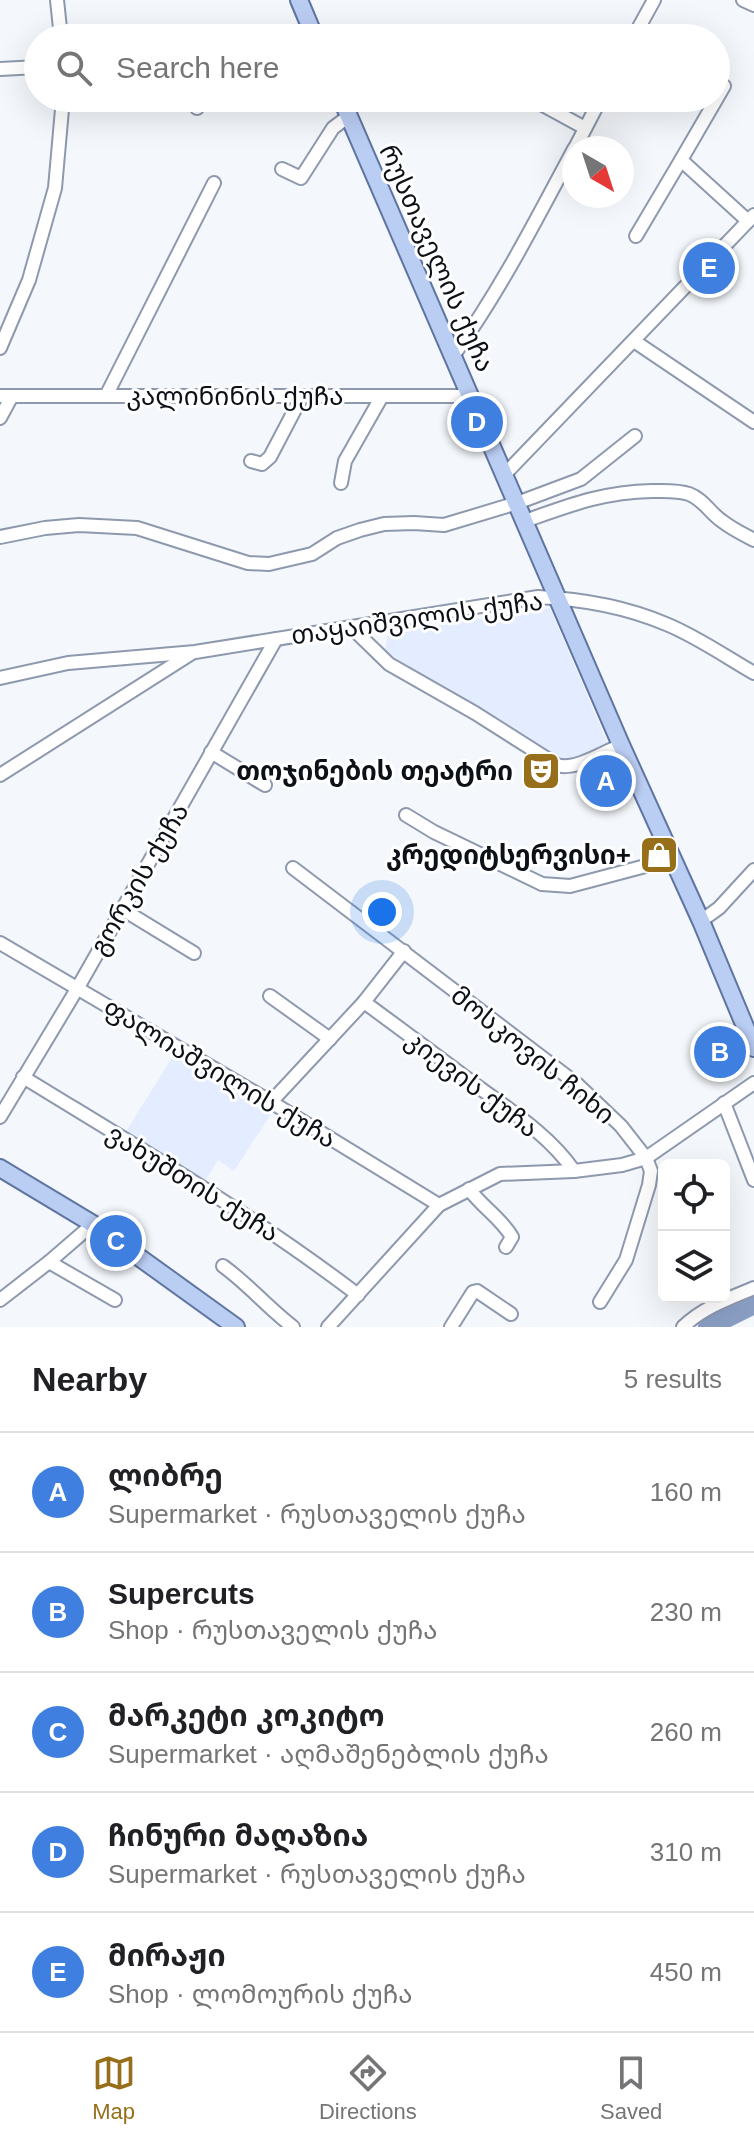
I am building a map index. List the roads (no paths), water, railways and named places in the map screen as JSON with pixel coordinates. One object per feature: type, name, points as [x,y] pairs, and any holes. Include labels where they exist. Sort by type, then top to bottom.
[{"type":"main road","points":[[299,0],[309,24]]},
{"type":"main road","name":"რუსთაველის ქუჩა","points":[[347,112],[754,1048]]},
{"type":"main road","points":[[0,1168],[93,1224],[236,1327]]},
{"type":"street","points":[[57,0],[60,24]]},
{"type":"street","points":[[641,24],[654,0]]},
{"type":"street","points":[[743,0],[754,5]]},
{"type":"street","points":[[0,69],[24,68]]},
{"type":"street","points":[[0,348],[29,280],[55,188],[62,112]]},
{"type":"street","points":[[556,112],[585,128]]},
{"type":"street","points":[[581,136],[594,112]]},
{"type":"street","points":[[636,236],[709,112]]},
{"type":"street","points":[[282,169],[301,178],[333,128],[349,116]]},
{"type":"street","points":[[505,474],[751,218],[681,160]]},
{"type":"street","points":[[453,356],[493,297],[562,171]]},
{"type":"street","points":[[106,396],[214,183]]},
{"type":"street","points":[[634,341],[754,422]]},
{"type":"street","points":[[0,418],[6,396]]},
{"type":"street","name":"კალინინის ქუჩა","points":[[6,396],[471,396]]},
{"type":"street","points":[[251,461],[262,464],[270,457],[302,396]]},
{"type":"street","points":[[341,483],[345,461],[382,396]]},
{"type":"street","points":[[0,537],[79,525],[137,528],[248,563],[269,564],[312,554],[337,538],[384,524],[444,525],[517,503],[581,479],[635,436]]},
{"type":"street","points":[[525,521],[585,499],[609,494],[677,492],[699,499],[721,521],[754,540]]},
{"type":"street","name":"თაყაიშვილის ქუჩა","points":[[0,678],[68,663],[195,652],[538,597],[621,608],[669,625],[754,673]]},
{"type":"street","points":[[351,627],[389,664],[557,765],[576,764],[621,745]]},
{"type":"street","name":"გორკის ქუჩა","points":[[0,1117],[77,989],[276,639]]},
{"type":"street","points":[[0,775],[195,652]]},
{"type":"street","points":[[211,752],[265,785]]},
{"type":"street","points":[[406,815],[434,832],[542,884],[570,886],[672,859]]},
{"type":"street","name":"მოსკოვის ჩიხი","points":[[293,868],[577,1084],[621,1126],[646,1158]]},
{"type":"street","points":[[701,921],[719,908],[754,870]]},
{"type":"street","points":[[122,909],[194,953]]},
{"type":"street","name":"ფალიაშვილის ქუჩა","points":[[0,943],[439,1205]]},
{"type":"street","points":[[271,1102],[364,1002],[404,951]]},
{"type":"street","points":[[270,996],[330,1039]]},
{"type":"street","name":"კიევის ქუჩა","points":[[364,1002],[511,1111],[552,1145],[574,1171]]},
{"type":"street","name":"ვახუშთის ქუჩა","points":[[23,1077],[246,1214],[358,1295]]},
{"type":"street","points":[[328,1327],[439,1205],[500,1174],[574,1171],[622,1165],[646,1158],[754,1083]]},
{"type":"street","points":[[724,1103],[754,1180]]},
{"type":"street","points":[[600,1302],[626,1260],[651,1171],[646,1158]]},
{"type":"street","points":[[469,1189],[478,1202],[507,1228],[512,1237],[506,1247]]},
{"type":"street","points":[[0,1300],[93,1224]]},
{"type":"street","points":[[49,1262],[115,1300]]},
{"type":"street","points":[[223,1266],[244,1281],[268,1308],[293,1327]]},
{"type":"street","points":[[683,1327],[726,1299],[754,1288]]},
{"type":"street","points":[[451,1327],[473,1292],[477,1291],[511,1314]]},
{"type":"waterway","points":[[708,1327],[754,1304]]},
{"type":"place","name":"მირაჟი","points":[[709,268]]},
{"type":"place","name":"ჩინური მაღაზია","points":[[477,422]]},
{"type":"place","name":"თოჯინების თეატრი","points":[[541,771]]},
{"type":"place","name":"ლიბრე","points":[[606,781]]},
{"type":"place","name":"კრედიტსერვისი+","points":[[659,855]]},
{"type":"place","name":"Supercuts","points":[[720,1052]]},
{"type":"place","name":"მარკეტი კოკიტო","points":[[116,1241]]}]
